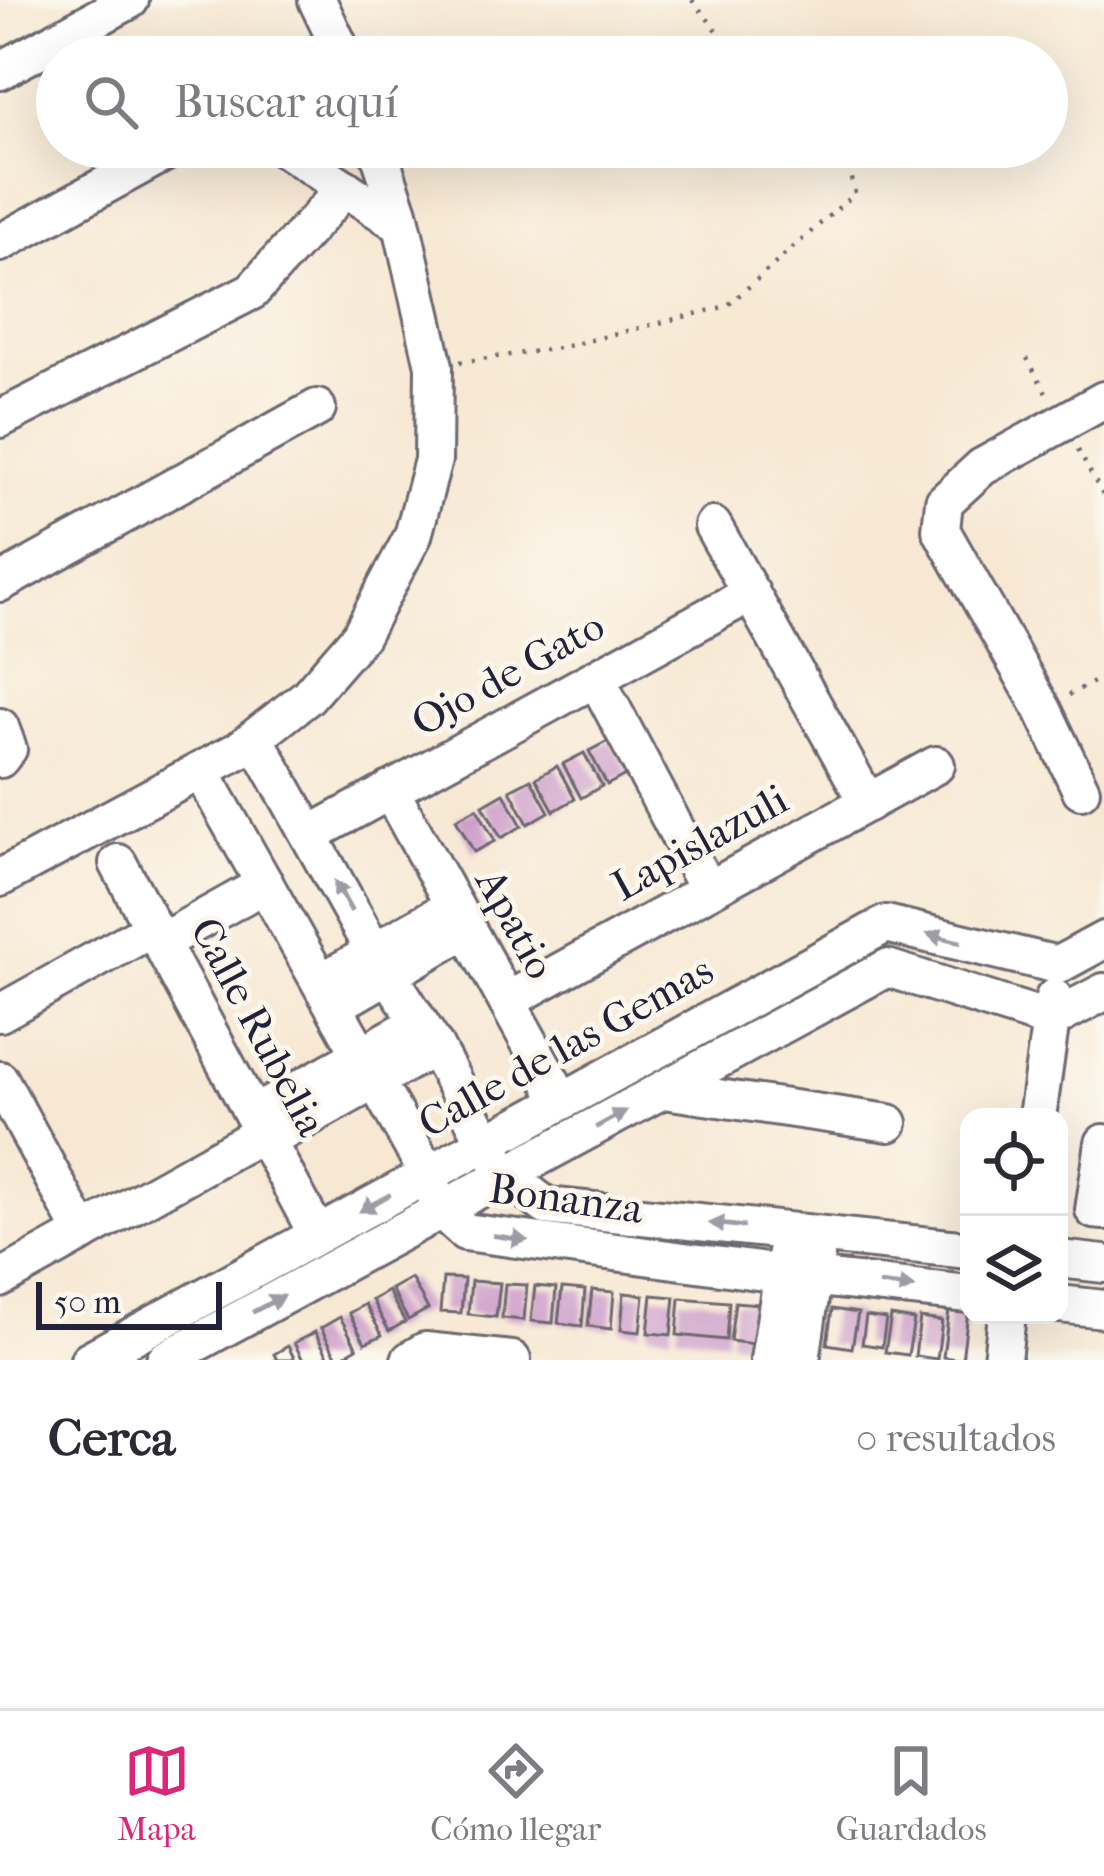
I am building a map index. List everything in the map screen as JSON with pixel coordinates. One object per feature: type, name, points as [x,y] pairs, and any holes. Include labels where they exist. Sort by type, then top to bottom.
[{"type":"street","points":[[64,36],[130,0]]},
{"type":"street","points":[[317,0],[334,36]]},
{"type":"street","points":[[0,71],[36,51]]},
{"type":"street","points":[[0,243],[137,168]]},
{"type":"street","points":[[314,168],[401,225]]},
{"type":"street","points":[[0,878],[239,750],[307,698],[360,635],[412,536],[433,460],[434,366],[383,168]]},
{"type":"street","points":[[0,419],[252,291],[345,188]]},
{"type":"street","points":[[1081,790],[1043,710],[941,530],[944,502],[982,467],[1104,400]]},
{"type":"street","points":[[0,583],[317,408]]},
{"type":"street","points":[[713,526],[868,802]]},
{"type":"street","name":"Ojo de Gato","points":[[309,835],[751,593]]},
{"type":"street","points":[[596,678],[709,890]]},
{"type":"street","points":[[0,728],[8,749],[0,759]]},
{"type":"street","name":"Bonanza","points":[[255,738],[507,1176],[546,1206],[960,1249]]},
{"type":"street","name":"Lapislazuli","points":[[506,1001],[936,765]]},
{"type":"street","name":"Bonanza","points":[[201,771],[428,1174],[440,1210],[465,1232],[960,1293]]},
{"type":"street","name":"Apatio","points":[[390,790],[562,1101]]},
{"type":"street","name":"Calle Rubelia","points":[[118,863],[317,1234]]},
{"type":"street","points":[[0,1013],[265,884]]},
{"type":"street","points":[[327,994],[460,917]]},
{"type":"street","name":"Calle de las Gemas","points":[[89,1360],[886,924],[1058,965]]},
{"type":"street","points":[[1038,1108],[1058,965],[1104,940]]},
{"type":"street","name":"Calle de las Gemas","points":[[165,1360],[887,968],[1052,1020]]},
{"type":"street","points":[[1052,1020],[1104,992]]},
{"type":"street","points":[[0,1279],[427,1035]]},
{"type":"street","points":[[0,1080],[83,1233]]},
{"type":"street","points":[[664,1090],[889,1124]]},
{"type":"street","points":[[1104,1143],[1094,1210],[1104,1211]]},
{"type":"street","points":[[769,1360],[806,1233]]},
{"type":"street","points":[[1068,1260],[1104,1264]]},
{"type":"street","points":[[796,1275],[801,1360]]},
{"type":"street","points":[[1068,1305],[1104,1309]]},
{"type":"street","points":[[1002,1360],[1006,1324]]},
{"type":"street","points":[[410,1360],[425,1352],[512,1360]]},
{"type":"path","points":[[692,0],[721,36]]},
{"type":"path","points":[[434,366],[559,348],[727,306],[855,194],[848,168]]},
{"type":"path","points":[[1043,710],[1104,676]]},
{"type":"building","points":[[610,740],[629,773],[607,785],[589,751]]},
{"type":"building","points":[[584,753],[602,786],[581,798],[563,764]]},
{"type":"building","points":[[557,766],[575,799],[554,811],[536,778]]},
{"type":"building","points":[[531,779],[549,812],[528,824],[510,790]]},
{"type":"building","points":[[504,793],[522,826],[501,838],[483,805]]},
{"type":"building","points":[[477,808],[495,841],[474,852],[456,819]]},
{"type":"building","points":[[411,1278],[428,1309],[408,1320],[391,1289]]},
{"type":"building","points":[[443,1278],[464,1279],[461,1313],[440,1312]]},
{"type":"building","points":[[471,1281],[500,1283],[496,1317],[468,1314]]},
{"type":"building","points":[[505,1284],[527,1285],[524,1320],[502,1318]]},
{"type":"building","points":[[535,1286],[556,1288],[553,1323],[531,1321]]},
{"type":"building","points":[[562,1288],[585,1290],[582,1326],[558,1323]]},
{"type":"building","points":[[592,1290],[614,1292],[611,1329],[588,1326]]},
{"type":"building","points":[[388,1291],[405,1322],[389,1331],[372,1300]]},
{"type":"building","points":[[624,1293],[644,1295],[640,1332],[621,1330]]},
{"type":"building","points":[[652,1295],[675,1297],[671,1335],[648,1333]]},
{"type":"building","points":[[680,1298],[729,1302],[726,1340],[677,1335]]},
{"type":"building","points":[[735,1302],[759,1304],[754,1344],[730,1341]]},
{"type":"building","points":[[365,1304],[382,1335],[365,1343],[349,1313]]},
{"type":"building","points":[[832,1309],[858,1313],[852,1348],[827,1344]]},
{"type":"building","points":[[949,1310],[960,1311],[960,1324],[966,1324],[962,1360],[943,1357]]},
{"type":"building","points":[[866,1316],[886,1319],[882,1347],[862,1344]]},
{"type":"building","points":[[891,1316],[914,1320],[908,1355],[885,1352]]},
{"type":"building","points":[[340,1317],[357,1348],[338,1359],[321,1328]]},
{"type":"building","points":[[920,1318],[942,1321],[937,1359],[915,1356]]},
{"type":"building","points":[[315,1332],[330,1360],[303,1360],[294,1343]]},
{"type":"building","points":[[288,1346],[295,1360],[277,1360],[274,1354]]}]
